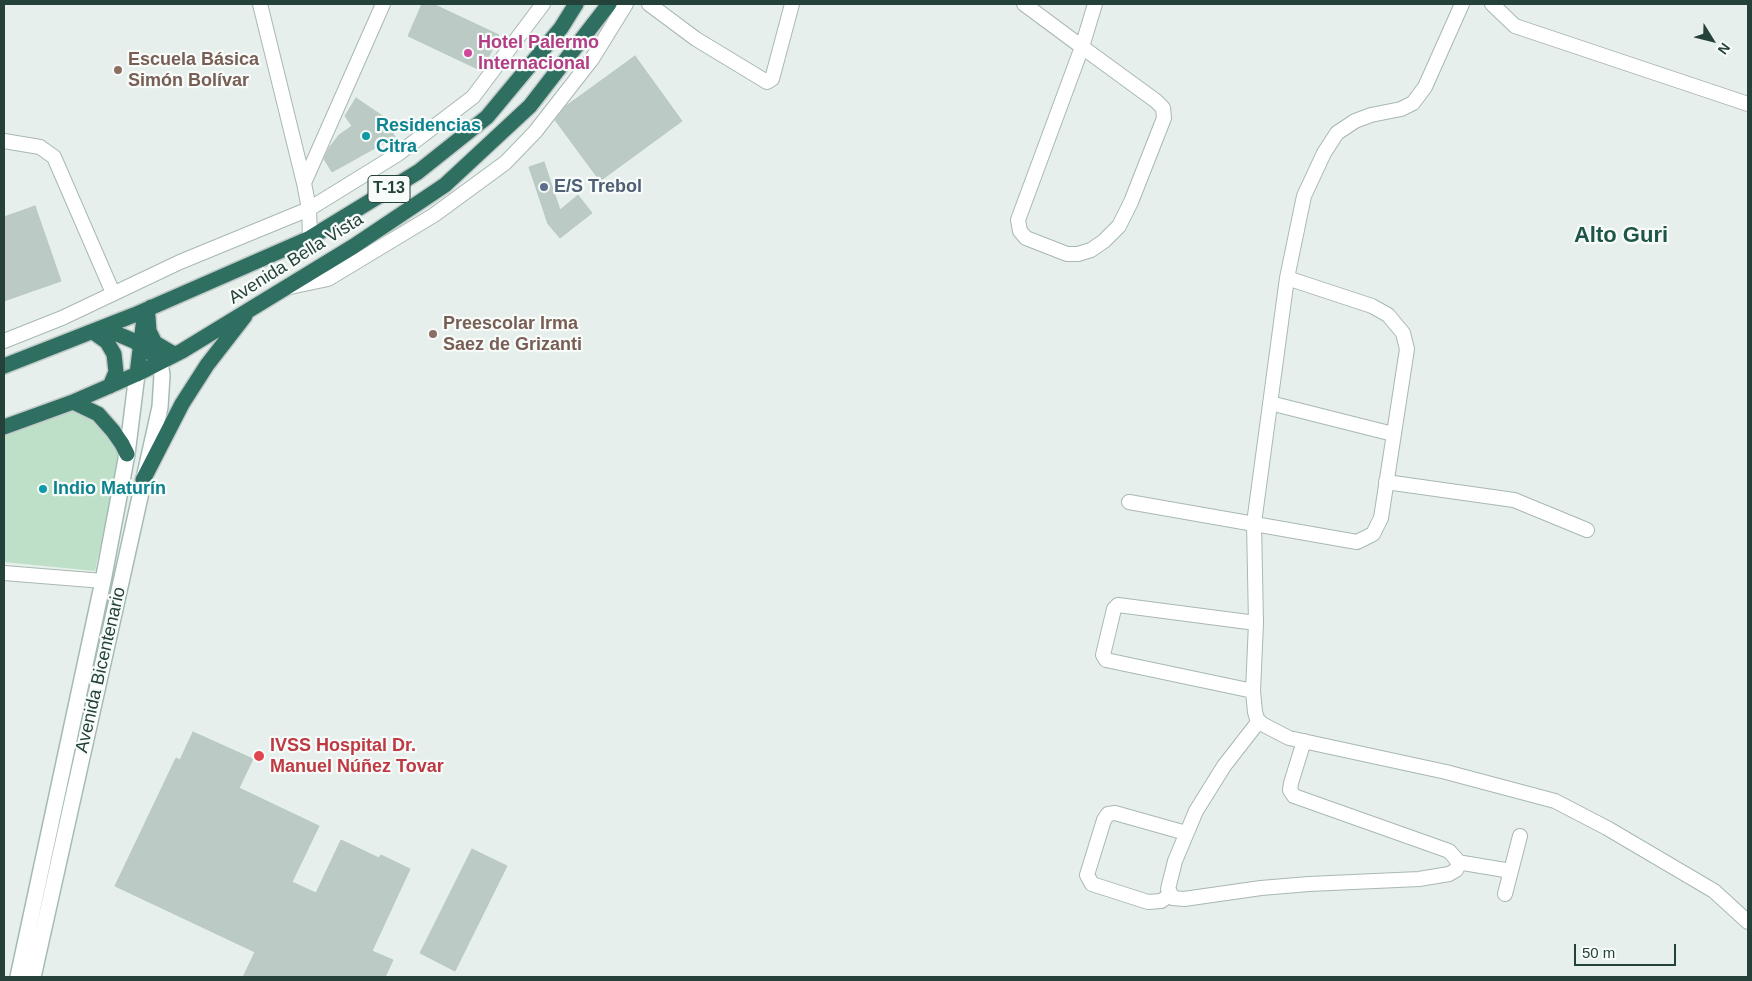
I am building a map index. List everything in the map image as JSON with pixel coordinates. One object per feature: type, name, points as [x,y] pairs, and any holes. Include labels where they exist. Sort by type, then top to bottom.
[{"type":"highway","name":"Avenida Bella Vista","points":[[93,332],[310,238],[418,172],[487,117],[561,28],[576,4]]},
{"type":"highway","name":"Avenida Bella Vista","points":[[160,362],[354,246],[445,185],[530,106],[609,4]]},
{"type":"highway","points":[[137,374],[144,318],[151,306]]},
{"type":"highway","points":[[151,306],[148,326],[152,337],[161,348],[176,354]]},
{"type":"highway","name":"T-13","points":[[143,480],[182,404],[207,365],[252,308]]},
{"type":"highway","points":[[93,332],[115,333],[140,345],[160,362]]},
{"type":"highway","points":[[93,332],[107,342],[114,354],[116,372],[110,386]]},
{"type":"highway","name":"T-13","points":[[4,366],[93,332]]},
{"type":"highway","name":"T-13","points":[[4,427],[73,402],[160,362]]},
{"type":"highway","points":[[73,402],[98,414],[113,431],[127,454]]},
{"type":"street","points":[[260,4],[304,183],[309,209],[310,238]]},
{"type":"street","points":[[304,183],[382,4]]},
{"type":"street","name":"T-13","points":[[4,341],[62,318],[180,262],[309,209],[398,154],[473,97],[543,4]]},
{"type":"street","name":"T-13","points":[[282,289],[328,279],[434,215],[505,163],[535,132],[592,60],[626,4]]},
{"type":"street","points":[[649,4],[696,39],[767,82],[772,78],[792,4]]},
{"type":"street","points":[[1024,4],[1082,47],[1156,101],[1163,108],[1164,118],[1131,202],[1119,226],[1104,241],[1091,250],[1078,254],[1067,254],[1026,238],[1020,231],[1018,220],[1082,47],[1095,4]]},
{"type":"street","points":[[1462,4],[1425,87],[1413,103],[1402,109],[1355,120],[1337,133],[1328,146],[1304,196],[1287,278],[1254,523],[1256,623],[1253,691],[1255,712],[1259,720],[1271,730],[1289,738],[1446,772],[1555,801],[1607,828],[1714,891],[1748,922]]},
{"type":"street","points":[[1492,4],[1515,26],[1748,104]]},
{"type":"street","points":[[4,141],[40,147],[54,157],[114,293]]},
{"type":"street","points":[[1128,502],[1358,542],[1373,534],[1381,518],[1407,348],[1403,332],[1388,315],[1372,306],[1287,278]]},
{"type":"street","name":"Avenida Bicentenario","points":[[33,977],[160,408],[162,375],[160,362]]},
{"type":"street","name":"Avenida Bicentenario","points":[[18,977],[103,581],[127,454],[137,374]]},
{"type":"street","points":[[1270,403],[1394,434]]},
{"type":"street","points":[[1386,482],[1514,500],[1587,530]]},
{"type":"street","points":[[4,573],[103,581]]},
{"type":"street","points":[[1253,691],[1106,660],[1104,656],[1114,609],[1118,605],[1256,623]]},
{"type":"street","points":[[1259,720],[1224,766],[1196,811],[1172,870],[1168,889],[1170,895],[1175,899],[1309,884],[1419,879],[1449,874],[1457,868],[1458,862]]},
{"type":"street","points":[[1304,741],[1291,783],[1290,790],[1294,796],[1449,850],[1458,862],[1511,871]]},
{"type":"street","points":[[1170,895],[1161,901],[1148,902],[1092,884],[1087,875],[1104,820],[1108,814],[1115,813],[1186,833]]},
{"type":"street","points":[[1505,894],[1520,836]]},
{"type":"green space","points":[[73,402],[122,444],[95,571],[4,562],[4,427]]},
{"type":"building","name":"Hotel Palermo Internacional","points":[[422,4],[433,4],[499,35],[482,71],[408,36]]},
{"type":"building","points":[[635,56],[682,121],[600,181],[555,120],[566,106]]},
{"type":"building","name":"Residencias Citra","points":[[356,98],[384,117],[395,137],[332,172],[324,159],[329,148],[339,135],[352,126],[345,116]]},
{"type":"building","points":[[544,162],[560,210],[578,195],[592,213],[560,238],[548,224],[529,167]]},
{"type":"building","points":[[35,206],[61,281],[4,301],[4,217]]},
{"type":"building","points":[[193,732],[253,759],[239,788],[319,826],[292,882],[316,893],[341,840],[379,858],[381,855],[410,869],[372,951],[393,960],[385,977],[243,977],[255,952],[115,886],[176,758],[180,760]]},
{"type":"building","points":[[472,849],[507,866],[455,971],[420,953]]},
{"type":"place","name":"Hotel Palermo Internacional","points":[[468,53]]},
{"type":"place","name":"Escuela Básica Simón Bolívar","points":[[118,70]]},
{"type":"place","name":"Residencias Citra","points":[[366,136]]},
{"type":"place","name":"E/S Trebol","points":[[544,187]]},
{"type":"place","name":"Preescolar Irma Saez de Grizanti","points":[[433,334]]},
{"type":"place","name":"Indio Maturín","points":[[43,489]]},
{"type":"place","name":"IVSS Hospital Dr. Manuel Núñez Tovar","points":[[259,756]]},
{"type":"district","name":"Alto Guri","points":[[1621,236]]}]
